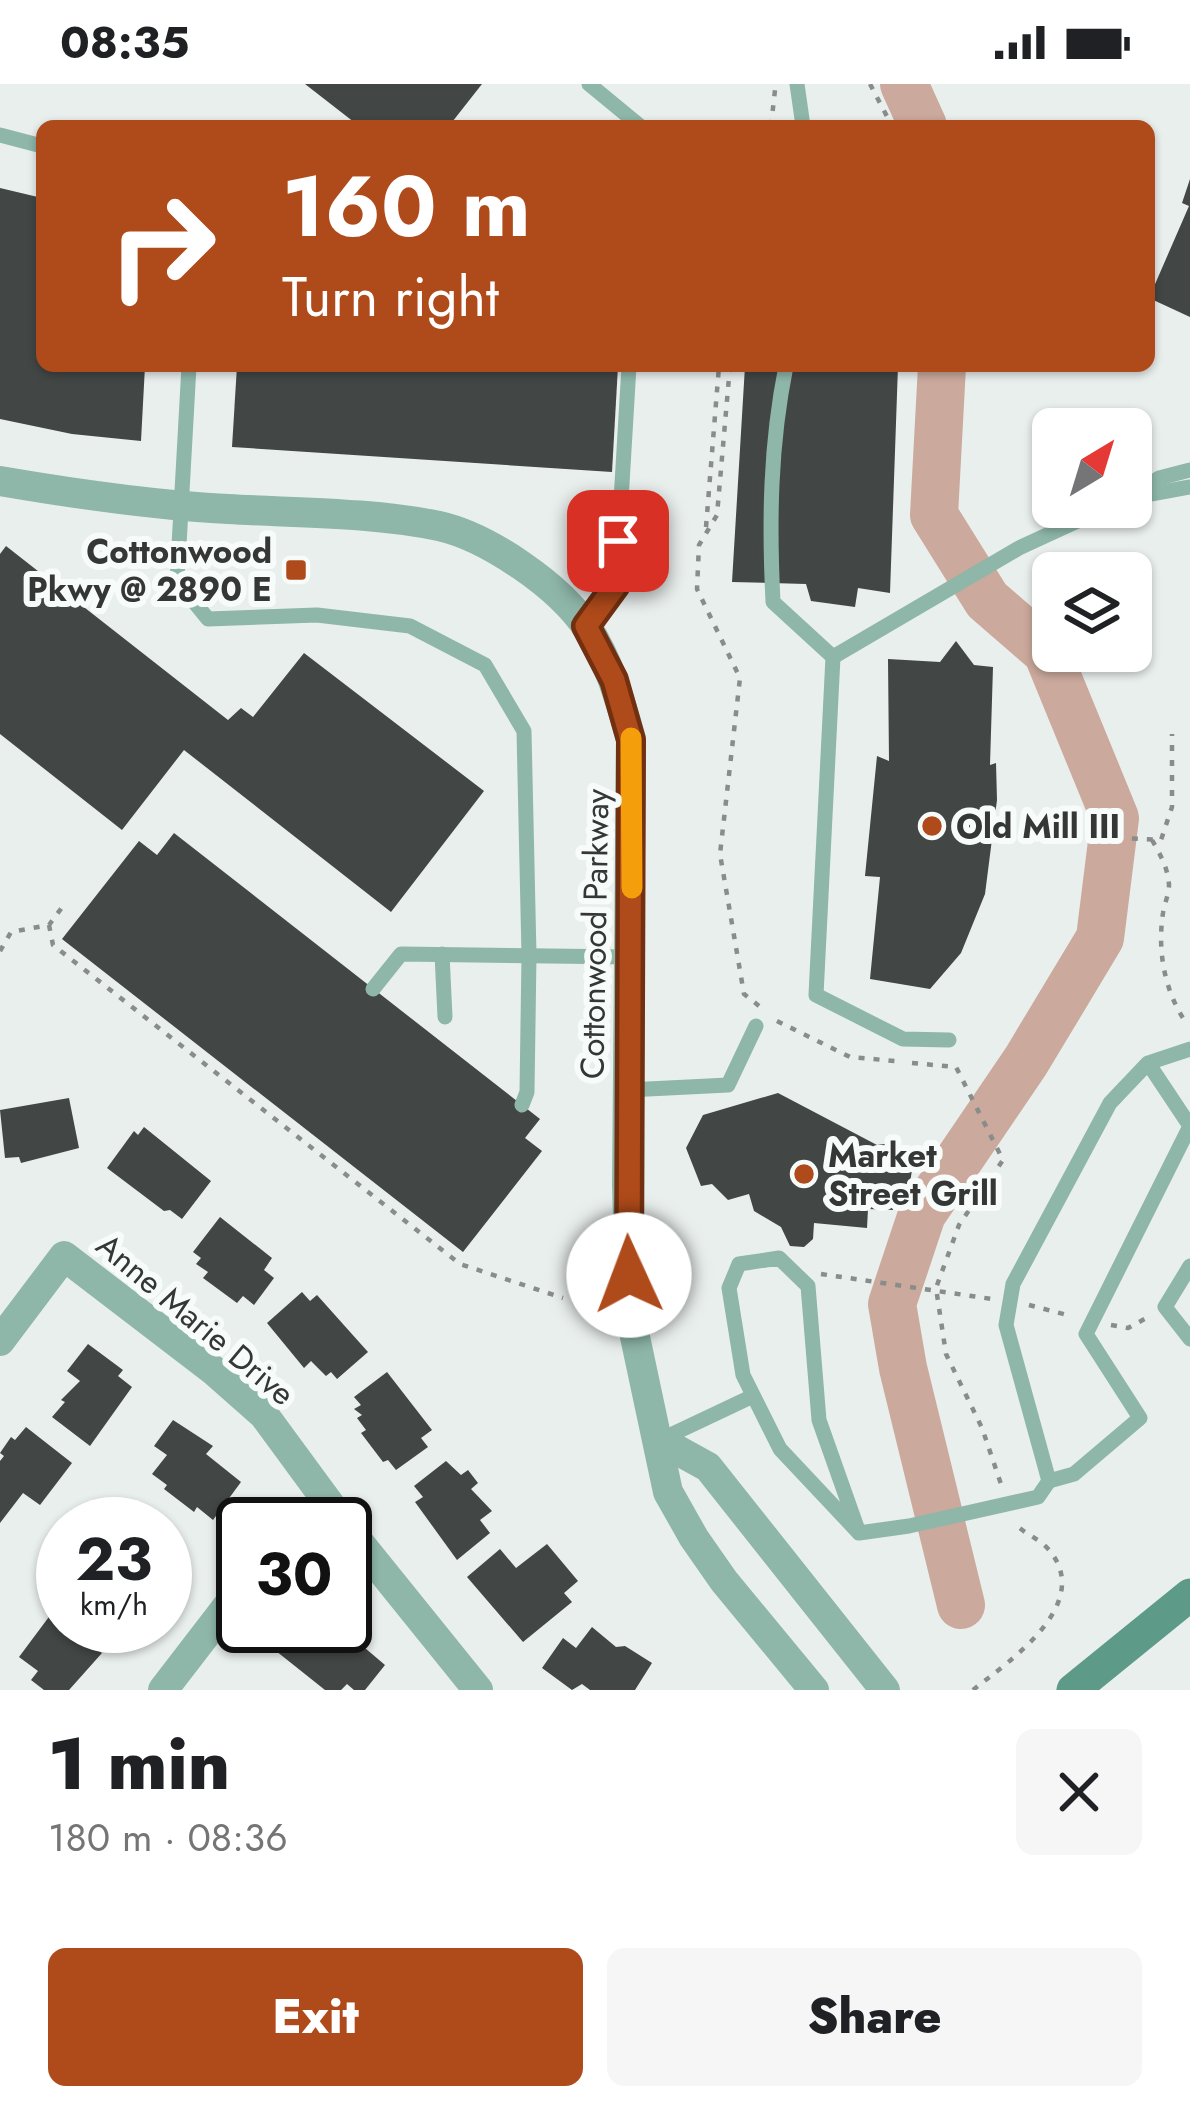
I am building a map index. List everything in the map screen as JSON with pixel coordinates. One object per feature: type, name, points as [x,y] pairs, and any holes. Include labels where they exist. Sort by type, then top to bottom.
[{"type":"main road","points":[[1072,1690],[1190,1595]]},
{"type":"street","name":"Cottonwood Parkway","points":[[0,481],[183,507],[382,518],[443,527],[500,552],[549,587],[586,626],[614,680],[631,740],[631,1318],[668,1492],[694,1538],[814,1690]]},
{"type":"street","name":"Anne Marie Drive","points":[[0,1341],[64,1256],[264,1415],[324,1497]]},
{"type":"street","points":[[659,1440],[708,1467],[885,1690]]},
{"type":"street","name":"Anne Marie Drive","points":[[372,1559],[478,1690]]},
{"type":"street","points":[[163,1690],[216,1621]]},
{"type":"lane","points":[[589,84],[633,120]]},
{"type":"lane","points":[[796,84],[802,120]]},
{"type":"lane","points":[[0,135],[36,144]]},
{"type":"lane","points":[[189,372],[177,581],[208,619],[317,615],[410,626],[485,665],[524,730],[530,956],[527,1092],[522,1105]]},
{"type":"lane","points":[[586,626],[616,585],[628,372]]},
{"type":"lane","points":[[785,372],[776,416],[769,526],[773,602],[833,657]]},
{"type":"lane","points":[[1152,483],[1190,470]]},
{"type":"lane","points":[[1152,493],[1190,487]]},
{"type":"lane","points":[[833,657],[1019,548],[1062,528]]},
{"type":"lane","points":[[833,657],[816,995],[903,1039],[949,1040]]},
{"type":"lane","points":[[373,989],[400,954],[631,957]]},
{"type":"lane","points":[[442,954],[446,1017]]},
{"type":"lane","points":[[628,1090],[728,1084],[755,1026]]},
{"type":"lane","points":[[1049,1481],[1006,1325],[1013,1284],[1110,1102],[1148,1063],[1190,1049]]},
{"type":"lane","points":[[859,1533],[1038,1497],[1049,1481],[1074,1474],[1140,1418],[1086,1334],[1190,1126],[1148,1063]]},
{"type":"lane","points":[[778,1258],[808,1286],[819,1420],[859,1533],[780,1449],[743,1375],[729,1288],[739,1264],[778,1258]]},
{"type":"lane","points":[[1190,1266],[1165,1306],[1190,1339]]},
{"type":"lane","points":[[659,1440],[753,1396]]},
{"type":"path","points":[[774,120],[775,84]]},
{"type":"path","points":[[870,84],[889,120]]},
{"type":"path","points":[[706,532],[719,372]]},
{"type":"path","points":[[729,372],[717,515],[698,545],[697,589],[740,678],[720,854],[744,994],[783,1026],[850,1057],[956,1067],[1003,1160],[959,1225],[936,1288],[946,1354],[982,1428],[1005,1504],[1018,1529],[1041,1541],[1057,1559],[1061,1599],[1034,1641],[973,1690]]},
{"type":"path","points":[[1027,832],[1161,840],[1172,807],[1172,734]]},
{"type":"path","points":[[1152,840],[1164,862],[1170,889],[1163,912],[1164,967],[1171,1002],[1187,1024]]},
{"type":"path","points":[[0,951],[11,932],[49,925],[66,902]]},
{"type":"path","points":[[49,925],[52,944],[460,1264],[563,1298]]},
{"type":"path","points":[[821,1274],[992,1299]]},
{"type":"building","points":[[305,84],[482,84],[454,120],[351,120]]},
{"type":"building","points":[[1190,179],[1190,317],[1155,301],[1155,284],[1189,206],[1182,203]]},
{"type":"building","points":[[0,188],[36,197],[36,372],[145,372],[141,441],[72,434],[0,419]]},
{"type":"building","points":[[237,372],[618,372],[612,472],[232,447]]},
{"type":"building","points":[[745,372],[898,372],[890,593],[858,588],[855,607],[811,601],[806,584],[732,582]]},
{"type":"building","points":[[6,546],[228,720],[241,708],[253,717],[304,653],[484,791],[391,912],[184,750],[122,830],[0,734],[0,554]]},
{"type":"building","name":"Old Mill III","points":[[956,641],[974,665],[993,667],[990,765],[996,763],[997,800],[985,894],[961,953],[930,989],[870,979],[880,877],[865,876],[877,756],[889,761],[888,659],[940,662]]},
{"type":"building","points":[[174,833],[540,1119],[525,1138],[542,1151],[463,1252],[62,939],[139,841],[157,855]]},
{"type":"building","name":"Market Street Grill","points":[[778,1093],[877,1145],[892,1143],[892,1163],[913,1163],[909,1190],[891,1186],[893,1210],[868,1209],[867,1228],[814,1223],[813,1239],[804,1247],[790,1246],[781,1227],[754,1211],[749,1194],[728,1200],[712,1184],[701,1186],[686,1148],[703,1115]]},
{"type":"building","points":[[69,1098],[79,1148],[21,1163],[19,1157],[5,1158],[0,1110]]},
{"type":"building","points":[[144,1127],[211,1181],[182,1219],[107,1168],[134,1131],[138,1135]]},
{"type":"building","points":[[220,1217],[272,1258],[264,1270],[274,1278],[254,1305],[243,1296],[237,1303],[203,1278],[208,1272],[196,1264],[201,1258],[193,1252]]},
{"type":"building","points":[[302,1292],[310,1301],[317,1295],[368,1352],[337,1379],[331,1372],[326,1376],[311,1361],[304,1368],[267,1323]]},
{"type":"building","points":[[88,1344],[123,1370],[118,1376],[132,1387],[90,1446],[52,1417],[80,1381],[67,1371]]},
{"type":"building","points":[[387,1372],[432,1430],[421,1438],[428,1447],[396,1470],[388,1460],[383,1462],[361,1433],[366,1430],[357,1418],[362,1415],[354,1409],[361,1405],[354,1397]]},
{"type":"building","points":[[173,1420],[213,1446],[206,1454],[241,1482],[230,1497],[216,1497],[213,1520],[197,1507],[192,1510],[192,1497],[174,1497],[152,1474],[167,1455],[154,1446]]},
{"type":"building","points":[[26,1427],[72,1463],[46,1497],[36,1497],[36,1502],[23,1493],[0,1523],[0,1461],[4,1456],[0,1453],[11,1437],[15,1440]]},
{"type":"building","points":[[446,1461],[461,1475],[468,1470],[478,1483],[471,1489],[492,1511],[480,1520],[490,1533],[457,1560],[415,1502],[423,1497],[414,1486]]},
{"type":"building","points":[[547,1544],[578,1581],[564,1593],[572,1602],[523,1642],[467,1577],[500,1549],[516,1568]]},
{"type":"building","points":[[592,1627],[616,1647],[625,1646],[652,1663],[635,1690],[590,1690],[582,1684],[572,1690],[542,1668],[563,1638],[576,1648]]},
{"type":"building","points":[[36,1634],[36,1653],[102,1653],[69,1690],[44,1690],[31,1680],[38,1671],[19,1657]]},
{"type":"building","points":[[279,1653],[371,1653],[385,1665],[365,1690],[347,1684],[341,1690],[325,1690]]},
{"type":"waterway","points":[[904,84],[920,120]]},
{"type":"waterway","points":[[942,372],[934,515],[987,600],[1047,652],[1115,818],[1100,938],[1026,1061],[922,1214],[892,1304],[961,1605]]},
{"type":"slow traffic","points":[[631,738],[632,888]]},
{"type":"place","name":"Cottonwood Pkwy @ 2890 E","points":[[296,570]]},
{"type":"place","name":"Old Mill III","points":[[932,826]]},
{"type":"place","name":"Market Street Grill","points":[[804,1174]]},
{"type":"route","points":[[618,541],[616,585],[586,626],[614,680],[631,740],[629,1275]]}]
